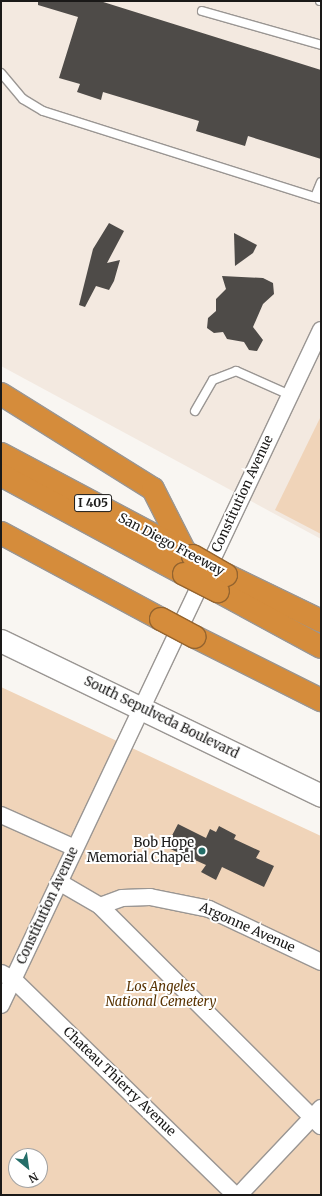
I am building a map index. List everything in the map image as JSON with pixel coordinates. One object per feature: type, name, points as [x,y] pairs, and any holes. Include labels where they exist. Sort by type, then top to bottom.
[{"type":"highway","points":[[1,394],[152,489],[187,561]]},
{"type":"highway","name":"San Diego Freeway","points":[[1,454],[187,561],[222,583],[321,621]]},
{"type":"highway","points":[[1,475],[187,561]]},
{"type":"highway","points":[[1,533],[195,637],[321,700]]},
{"type":"highway","points":[[222,583],[321,647]]},
{"type":"main road","name":"South Sepulveda Boulevard","points":[[1,641],[321,796]]},
{"type":"street","name":"Constitution Avenue","points":[[1,1006],[7,976],[59,882],[321,330]]},
{"type":"street","points":[[1,814],[75,848]]},
{"type":"street","points":[[59,882],[100,906],[318,1117],[239,1195]]},
{"type":"street","name":"Argonne Avenue","points":[[100,906],[122,898],[150,897],[209,909],[321,962]]},
{"type":"street","name":"Chateau Thierry Avenue","points":[[7,976],[235,1195]]},
{"type":"lane","points":[[202,11],[321,45]]},
{"type":"lane","points":[[1,73],[23,98],[44,111],[318,198],[321,182]]},
{"type":"lane","points":[[195,412],[213,380],[236,370],[290,395]]},
{"type":"shaded area","points":[[1,1],[321,1],[321,539],[1,366]]},
{"type":"green space","points":[[321,416],[321,534],[275,510]]},
{"type":"green space","name":"Los Angeles National Cemetery","points":[[1,687],[321,836],[321,1195],[1,1195]]},
{"type":"building","points":[[38,1],[100,1],[321,70],[321,159],[248,136],[245,146],[196,131],[199,121],[103,92],[101,100],[77,92],[80,84],[59,78],[78,17],[38,5]]},
{"type":"building","points":[[109,223],[124,231],[107,263],[120,260],[114,281],[109,290],[96,286],[85,307],[79,305],[93,249]]},
{"type":"building","points":[[234,233],[257,245],[253,253],[235,266]]},
{"type":"building","points":[[222,276],[263,278],[273,283],[274,294],[263,304],[253,327],[263,340],[257,351],[249,350],[244,342],[227,339],[223,332],[214,333],[207,328],[208,318],[216,311],[216,299],[226,289]]},
{"type":"building","points":[[178,824],[206,838],[210,829],[216,832],[219,826],[236,835],[234,839],[260,851],[256,858],[274,866],[264,887],[222,867],[216,880],[201,872],[206,865],[166,847]]},
{"type":"place","name":"Bob Hope Memorial Chapel","points":[[202,851]]}]
